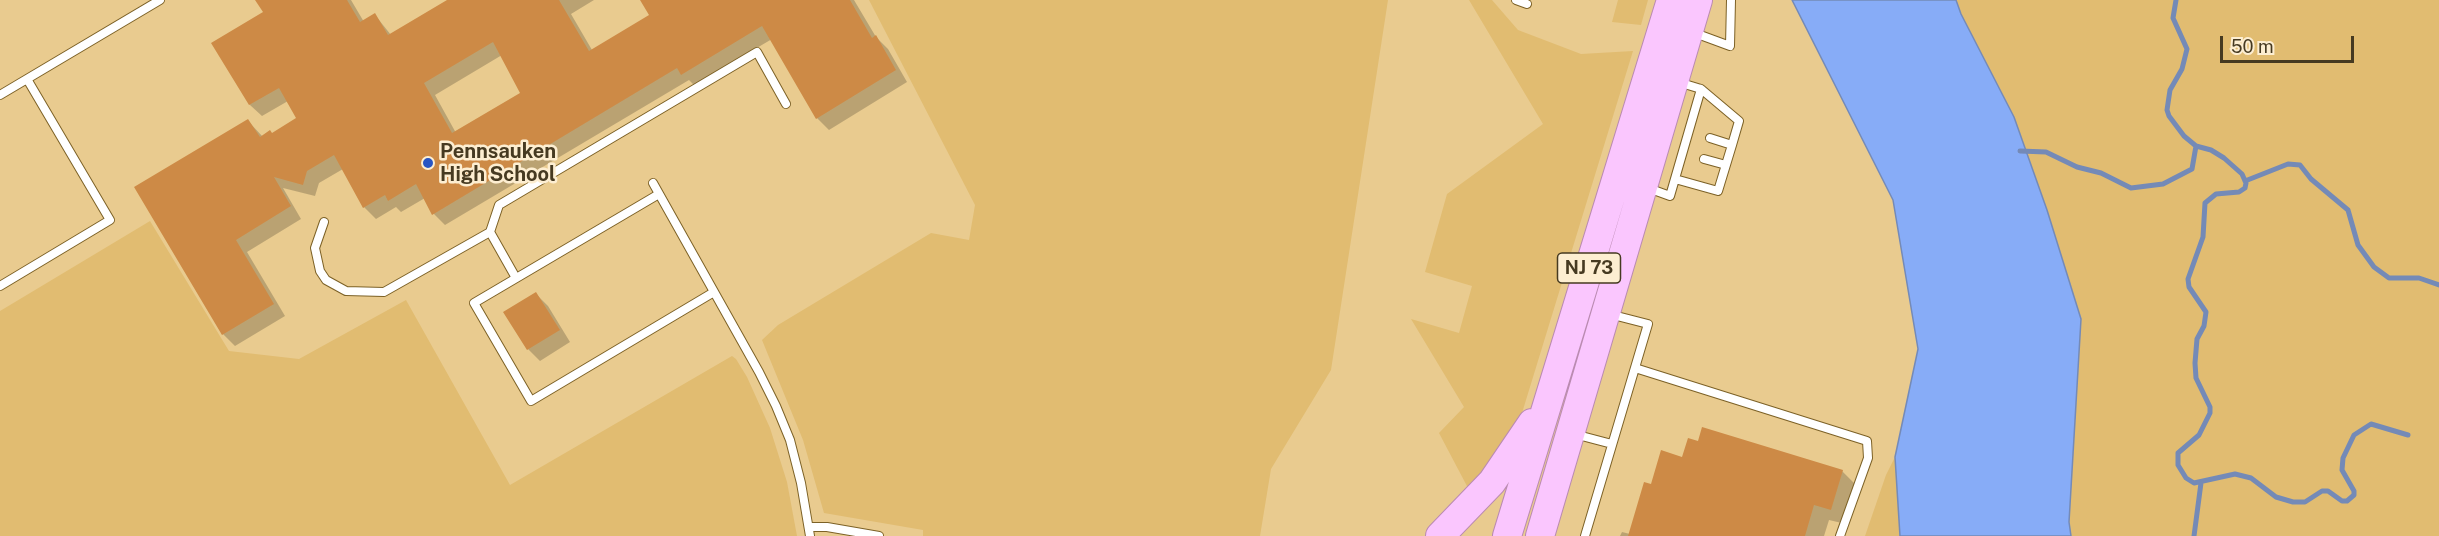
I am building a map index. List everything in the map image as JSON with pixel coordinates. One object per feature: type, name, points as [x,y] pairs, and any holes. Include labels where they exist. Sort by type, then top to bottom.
[{"type":"highway","name":"NJ 73","points":[[1507,536],[1671,0]]},
{"type":"highway","name":"NJ 73","points":[[1540,536],[1641,186],[1698,0]]},
{"type":"highway","points":[[1440,536],[1492,482],[1550,396]]},
{"type":"lane","points":[[0,95],[160,0]]},
{"type":"lane","points":[[1517,0],[1527,4]]},
{"type":"lane","points":[[1689,30],[1730,46],[1731,0]]},
{"type":"lane","points":[[324,222],[315,248],[321,271],[326,280],[346,291],[384,292],[490,232],[499,205],[757,52],[786,104]]},
{"type":"lane","points":[[0,286],[110,220],[27,79]]},
{"type":"lane","points":[[1674,81],[1701,90],[1739,121],[1718,191],[1675,179]]},
{"type":"lane","points":[[1641,186],[1670,196],[1701,90]]},
{"type":"lane","points":[[1710,138],[1732,144]]},
{"type":"lane","points":[[1704,159],[1726,165]]},
{"type":"lane","points":[[653,183],[759,372],[790,440],[810,531],[827,527],[879,536]]},
{"type":"lane","points":[[659,194],[474,303],[531,401],[714,292]]},
{"type":"lane","points":[[490,232],[516,278]]},
{"type":"lane","points":[[1585,536],[1648,324],[1605,313]]},
{"type":"lane","points":[[1635,368],[1867,441],[1868,458],[1840,536]]},
{"type":"lane","points":[[1571,433],[1612,444]]},
{"type":"shaded area","points":[[869,0],[1388,0],[1331,370],[1271,469],[1260,536],[923,536],[923,530],[824,513],[803,440],[762,340],[778,325],[931,233],[969,240],[975,205]]},
{"type":"shaded area","points":[[1469,0],[1492,0],[1518,30],[1581,54],[1633,51],[1522,413],[1501,455],[1468,488],[1439,433],[1464,407],[1411,319],[1459,333],[1472,286],[1425,272],[1447,194],[1543,124]]},
{"type":"shaded area","points":[[1618,0],[1648,0],[1641,25],[1612,22]]},
{"type":"shaded area","points":[[1956,0],[2439,0],[2439,536],[2071,536],[2069,522],[2081,319],[2047,210],[2014,117]]},
{"type":"shaded area","points":[[150,221],[229,351],[299,359],[406,300],[510,485],[732,356],[747,377],[770,428],[787,482],[797,536],[0,536],[0,311]]},
{"type":"shaded area","points":[[1895,457],[1900,536],[1865,536],[1886,475]]},
{"type":"water","points":[[1792,0],[1956,0],[2014,117],[2047,210],[2081,319],[2069,522],[2071,536],[1900,536],[1895,457],[1918,349],[1893,200]]},
{"type":"building","name":"Pennsauken High School","points":[[255,0],[347,0],[360,22],[375,13],[388,35],[447,0],[559,0],[589,51],[649,15],[640,0],[850,0],[872,38],[876,35],[896,70],[816,119],[762,26],[681,75],[677,68],[432,215],[416,184],[388,201],[385,195],[363,208],[334,155],[307,171],[303,185],[274,177],[291,206],[236,240],[274,304],[222,335],[134,187],[248,119],[260,137],[270,130],[272,133],[296,118],[279,88],[249,105],[211,43],[263,12]],"holes":[[[493,42],[520,93],[452,133],[424,83]]]},
{"type":"building","points":[[536,292],[560,330],[527,350],[503,312]]},
{"type":"building","points":[[1702,427],[1843,470],[1831,510],[1814,505],[1805,536],[1628,536],[1644,482],[1651,484],[1661,450],[1682,457],[1688,438],[1698,441]]},
{"type":"waterway","points":[[2176,0],[2173,18],[2187,49],[2182,69],[2170,90],[2167,110],[2169,116],[2184,136],[2196,146],[2211,150],[2224,158],[2242,174],[2246,183],[2245,188],[2239,192],[2216,194],[2205,203],[2203,237],[2188,279],[2189,287],[2206,312],[2204,326],[2197,339],[2195,363],[2196,378],[2210,407],[2210,413],[2199,435],[2178,453],[2178,465],[2186,478],[2194,483],[2235,474],[2251,478],[2276,497],[2293,502],[2305,502],[2322,491],[2328,491],[2342,501],[2347,501],[2354,495],[2354,491],[2342,470],[2343,458],[2354,435],[2371,424],[2408,435]]},
{"type":"waterway","points":[[2020,151],[2046,152],[2077,167],[2101,173],[2131,188],[2163,184],[2192,169],[2196,146]]},
{"type":"waterway","points":[[2245,181],[2288,164],[2300,165],[2311,179],[2348,210],[2358,245],[2374,267],[2389,278],[2419,278],[2439,285]]},
{"type":"waterway","points":[[2194,536],[2201,483]]},
{"type":"place","name":"Pennsauken High School","points":[[428,163]]}]
